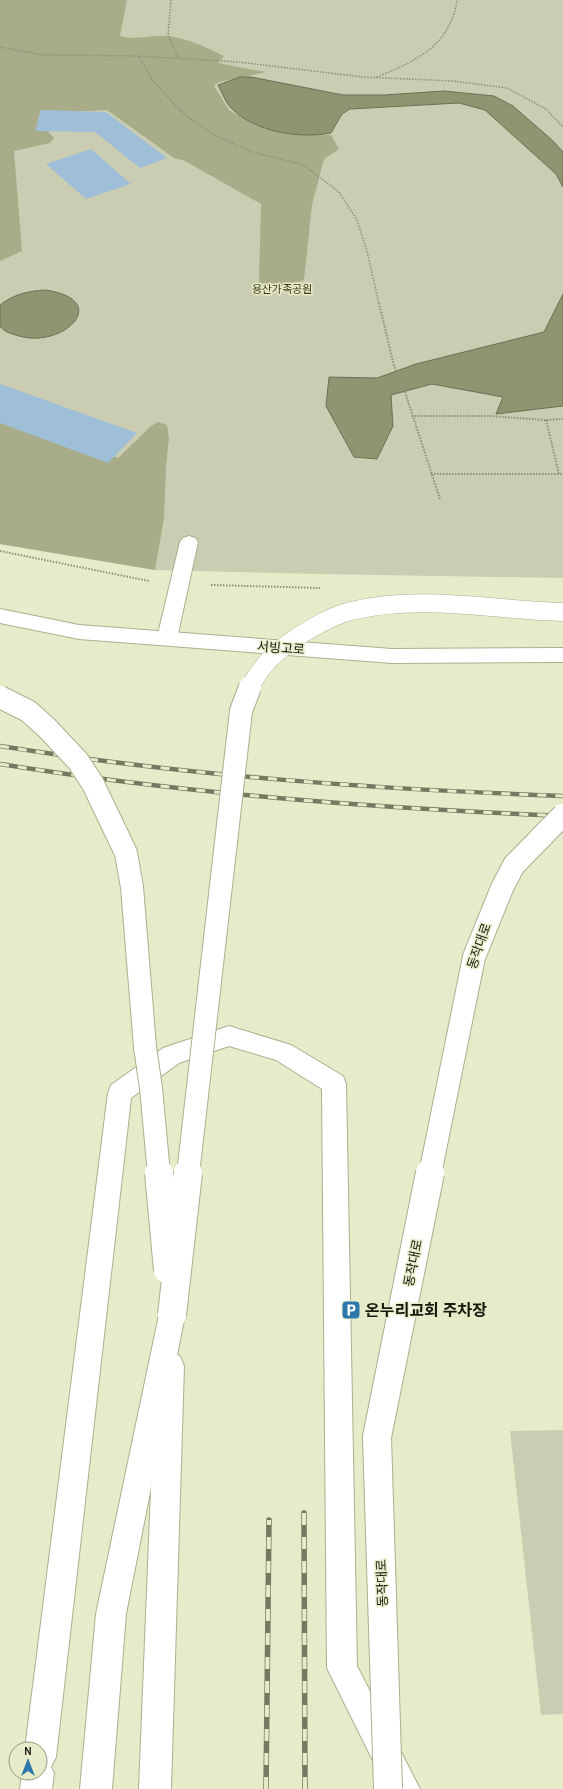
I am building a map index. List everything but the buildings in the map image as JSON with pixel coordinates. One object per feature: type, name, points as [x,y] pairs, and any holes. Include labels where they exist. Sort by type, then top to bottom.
[{"type":"main road","points":[[167,638],[181,584],[189,542]]},
{"type":"main road","points":[[155,1789],[172,1315],[241,712],[247,695],[258,673],[274,655],[303,634],[350,611],[406,603],[436,603],[563,612]]},
{"type":"main road","name":"서빙고로","points":[[0,616],[79,632],[392,656],[563,655]]},
{"type":"main road","points":[[0,697],[28,711],[46,727],[78,761],[93,784],[126,853],[132,886],[145,1046],[151,1088],[172,1315],[111,1614],[96,1789]]},
{"type":"main road","name":"동작대로","points":[[388,1789],[378,1437],[474,957],[502,888],[514,865],[563,815]]},
{"type":"main road","points":[[42,1741],[120,1093],[171,1055],[229,1036],[283,1052],[334,1084],[342,1668],[404,1789]]},
{"type":"path","points":[[171,0],[168,35],[178,58]]},
{"type":"path","points":[[363,77],[378,77],[402,66],[424,54],[440,41],[451,27],[457,12],[457,0]]},
{"type":"path","points":[[0,47],[43,55],[138,56],[238,62],[363,77],[453,81],[507,88],[546,109],[563,127]]},
{"type":"path","points":[[138,56],[152,81],[191,119],[214,135],[250,151],[303,165],[339,192],[357,220],[367,251],[394,366],[403,386],[440,499]]},
{"type":"path","points":[[412,416],[490,416],[546,420],[563,419]]},
{"type":"path","points":[[546,420],[559,474]]},
{"type":"path","points":[[432,474],[563,474]]},
{"type":"path","points":[[0,551],[134,579],[181,584]]},
{"type":"green space","name":"용산가족공원","points":[[0,0],[563,0],[563,578],[155,570],[0,544]]},
{"type":"green space","points":[[563,1430],[563,1714],[541,1715],[510,1431]]},
{"type":"shaded area","points":[[0,0],[127,0],[120,36],[132,38],[161,36],[175,37],[196,43],[224,56],[218,63],[266,72],[219,82],[214,86],[229,110],[254,124],[286,134],[331,135],[339,149],[324,159],[312,205],[304,280],[281,286],[259,282],[261,204],[185,161],[174,158],[107,110],[40,113],[37,124],[47,130],[54,138],[50,143],[14,151],[22,251],[0,261]]},
{"type":"shaded area","points":[[240,77],[251,77],[343,95],[384,95],[444,91],[494,96],[513,106],[552,140],[563,152],[563,187],[556,174],[485,110],[459,103],[350,109],[342,114],[331,133],[319,135],[292,134],[278,132],[253,123],[242,117],[230,107],[218,85]]},
{"type":"shaded area","points":[[46,290],[66,296],[77,304],[79,313],[74,322],[64,330],[51,336],[35,338],[19,336],[6,331],[0,326],[0,305],[11,298],[22,294]]},
{"type":"shaded area","points":[[563,294],[563,406],[496,414],[503,397],[432,384],[391,395],[393,426],[377,459],[354,457],[326,406],[329,377],[377,378],[416,364],[544,332]]},
{"type":"shaded area","points":[[0,417],[118,458],[151,426],[158,422],[167,425],[169,438],[164,518],[155,570],[0,544]]},
{"type":"railway","points":[[0,746],[141,765],[281,780],[563,796]]},
{"type":"railway","points":[[0,764],[70,775],[210,792],[422,809],[563,816]]},
{"type":"railway","points":[[304,1513],[305,1789]]},
{"type":"railway","points":[[266,1789],[269,1520]]},
{"type":"place","name":"온누리교회 주차장","points":[[351,1310]]}]
